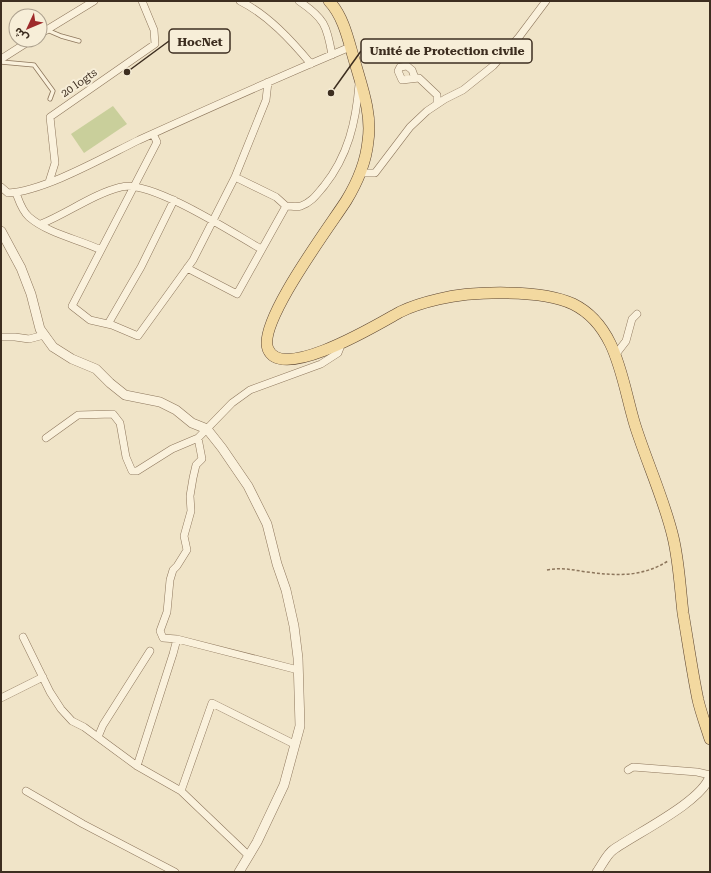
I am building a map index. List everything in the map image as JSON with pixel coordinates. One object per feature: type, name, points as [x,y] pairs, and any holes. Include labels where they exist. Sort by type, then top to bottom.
[{"type":"main road","points":[[329,1],[343,25],[359,78],[369,119],[369,140],[360,173],[347,200],[302,266],[273,321],[267,335],[266,343],[270,354],[274,357],[285,360],[301,358],[342,343],[418,305],[466,295],[518,294],[561,300],[585,311],[596,320],[616,354],[634,423],[664,504],[677,555],[689,651],[698,702],[710,739]]},
{"type":"street","points":[[48,29],[94,1]]},
{"type":"street","name":"20 logts","points":[[49,182],[55,163],[50,117],[155,44],[154,30],[142,1]]},
{"type":"street","points":[[240,1],[255,9],[311,64]]},
{"type":"street","points":[[299,1],[317,13],[328,32],[332,55]]},
{"type":"street","points":[[360,173],[375,173],[410,128],[437,104],[463,90],[493,66],[519,37],[546,1]]},
{"type":"street","points":[[1,187],[8,193],[16,193],[23,192],[49,182],[268,82],[350,47]]},
{"type":"street","points":[[1,59],[18,48]]},
{"type":"street","points":[[235,177],[276,197],[286,206],[300,206],[312,200],[333,174],[347,148],[358,103],[359,78]]},
{"type":"street","points":[[415,78],[419,78],[436,94],[437,104]]},
{"type":"street","points":[[153,134],[157,142],[136,186],[72,306],[90,320],[108,324],[138,336],[187,268],[235,177],[266,100],[268,82]]},
{"type":"street","points":[[41,224],[100,194],[122,186],[136,186],[174,200],[261,249]]},
{"type":"street","points":[[16,193],[20,204],[28,217],[101,250]]},
{"type":"street","points":[[108,324],[141,267],[174,200]]},
{"type":"street","points":[[187,268],[237,294],[286,206]]},
{"type":"street","points":[[1,231],[21,268],[31,294],[40,329],[53,347],[72,359],[96,369],[125,395],[160,402],[176,410],[192,423],[207,429],[248,486],[267,524],[277,564],[286,590],[294,626],[298,670],[300,726],[284,785],[240,872]]},
{"type":"street","points":[[616,354],[626,340],[632,319],[637,314]]},
{"type":"street","points":[[1,336],[28,339],[44,335]]},
{"type":"street","points":[[46,438],[78,415],[113,414],[120,424],[126,457],[132,471],[137,471],[172,449],[198,438],[232,403],[250,390],[322,364],[338,354],[342,343]]},
{"type":"street","points":[[198,438],[202,459],[196,465],[193,478],[190,496],[191,511],[187,518],[184,536],[186,550],[173,570],[170,580],[168,612],[160,632],[163,638],[177,639],[298,670]]},
{"type":"street","points":[[23,637],[61,709],[72,721],[98,737],[137,766],[181,791],[249,856]]},
{"type":"street","points":[[137,766],[177,639]]},
{"type":"street","points":[[98,737],[150,651]]},
{"type":"street","points":[[1,698],[43,677]]},
{"type":"street","points":[[181,791],[212,703],[294,744]]},
{"type":"street","points":[[597,872],[612,850],[678,809],[709,780],[710,775],[698,772],[633,767],[628,770]]},
{"type":"street","points":[[26,790],[83,824],[175,872]]},
{"type":"lane","points":[[48,33],[79,41]]},
{"type":"lane","points":[[1,62],[34,65],[53,91],[50,99]]},
{"type":"path","points":[[547,570],[558,568],[634,575],[658,567],[677,555]]},
{"type":"green space","points":[[113,106],[127,124],[84,153],[71,134]]},
{"type":"place","name":"HocNet","points":[[127,72]]},
{"type":"place","name":"Unité de Protection civile","points":[[331,93]]}]
